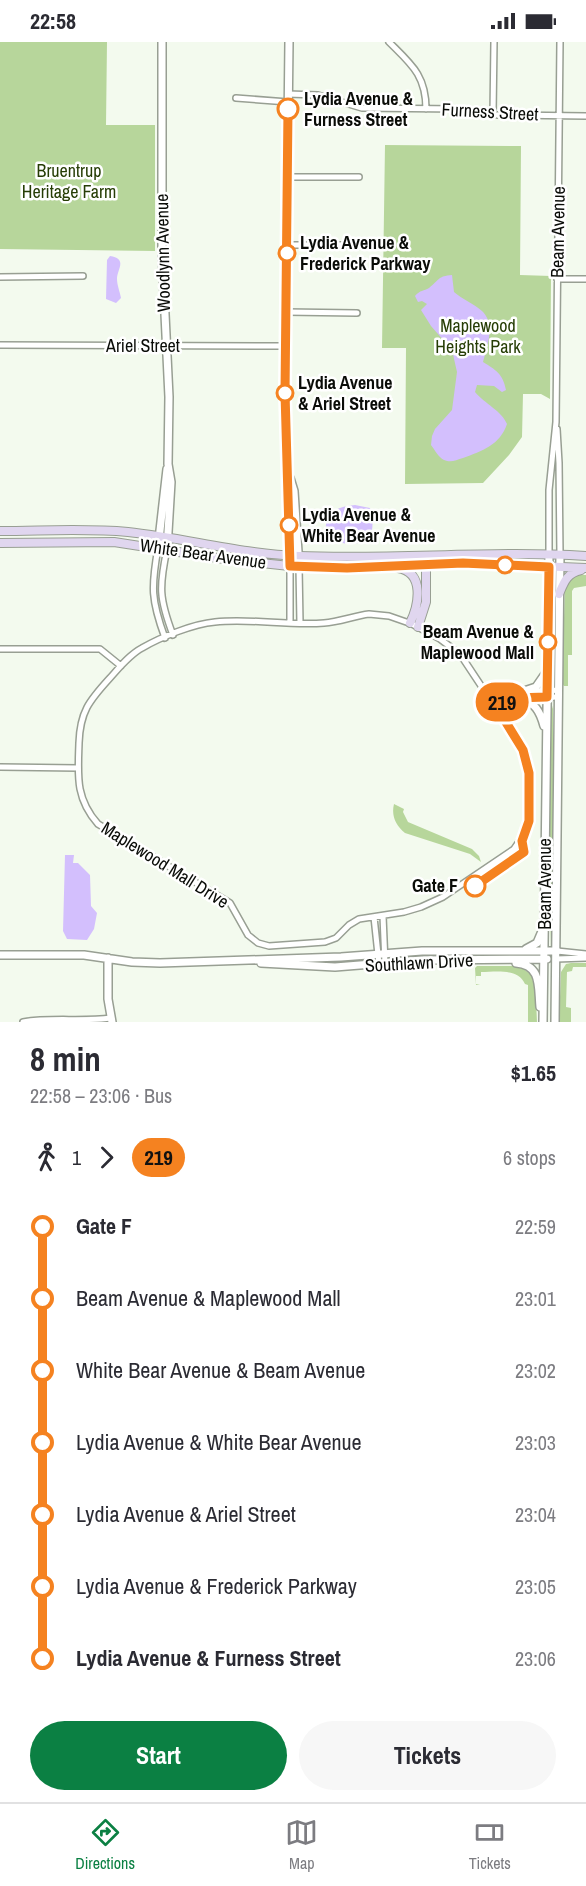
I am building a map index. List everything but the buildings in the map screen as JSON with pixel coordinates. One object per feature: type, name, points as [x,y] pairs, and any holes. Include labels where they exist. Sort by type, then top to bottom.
[{"type":"main road","name":"White Bear Avenue","points":[[0,531],[103,531],[290,556],[350,557],[507,553],[586,556]]},
{"type":"main road","name":"White Bear Avenue","points":[[0,543],[106,542],[299,567],[387,567],[463,563],[586,569]]},
{"type":"main road","points":[[414,625],[426,602],[426,564]]},
{"type":"main road","points":[[387,567],[403,569],[415,580],[417,598],[414,625]]},
{"type":"main road","points":[[560,594],[568,575],[586,569]]},
{"type":"street","name":"Woodlynn Avenue","points":[[158,548],[164,482],[168,464],[170,414],[161,219],[162,42]]},
{"type":"street","points":[[289,42],[286,414],[289,475],[287,485],[290,623]]},
{"type":"street","points":[[389,42],[420,77],[425,91],[426,109]]},
{"type":"street","points":[[493,114],[494,42]]},
{"type":"street","name":"Beam Avenue","points":[[542,1022],[545,959],[549,490],[555,422],[560,42]]},
{"type":"street","name":"Furness Street","points":[[288,94],[318,95],[362,108],[459,109],[493,114],[586,116]]},
{"type":"street","points":[[236,98],[288,102]]},
{"type":"street","points":[[288,177],[359,177]]},
{"type":"street","points":[[287,245],[358,245]]},
{"type":"street","points":[[0,278],[83,276]]},
{"type":"street","points":[[557,279],[586,279]]},
{"type":"street","points":[[286,312],[357,313]]},
{"type":"street","name":"Ariel Street","points":[[0,345],[286,346]]},
{"type":"street","name":"Beam Avenue","points":[[555,422],[559,463],[560,554],[555,1022]]},
{"type":"street","name":"Woodlynn Avenue","points":[[167,549],[171,483],[168,464]]},
{"type":"street","points":[[289,475],[294,491],[299,556],[300,623]]},
{"type":"street","points":[[158,548],[152,590],[165,638]]},
{"type":"street","points":[[167,549],[160,584],[161,598],[172,635]]},
{"type":"street","name":"Maplewood Mall Drive","points":[[369,614],[389,616],[414,625],[440,639],[460,655],[496,706],[523,750],[529,773],[529,821],[522,841],[514,849],[436,901],[413,910],[359,919],[336,938],[325,942],[269,946],[258,943],[248,935],[230,903],[98,824],[81,799],[78,768],[80,726],[88,703],[120,666],[141,648],[172,635],[216,622],[326,623],[354,615],[369,614]]},
{"type":"street","points":[[0,649],[100,649],[120,666]]},
{"type":"street","points":[[496,706],[540,684],[547,669]]},
{"type":"street","points":[[491,699],[505,693],[559,693]]},
{"type":"street","points":[[522,694],[540,712],[546,732]]},
{"type":"street","points":[[0,767],[78,768]]},
{"type":"street","points":[[382,963],[383,915]]},
{"type":"street","points":[[374,917],[382,954]]},
{"type":"street","points":[[521,951],[537,943],[545,924]]},
{"type":"street","name":"Southlawn Drive","points":[[0,955],[84,955],[148,963],[253,961],[422,951],[557,951],[586,956]]},
{"type":"street","name":"Southlawn Drive","points":[[253,961],[335,967],[422,960],[556,959],[586,956]]},
{"type":"street","points":[[24,1022],[111,1020],[108,999],[108,958]]},
{"type":"street","points":[[493,960],[531,966],[536,975],[542,1022]]},
{"type":"green space","name":"Bruentrup Heritage Farm","points":[[0,42],[107,42],[106,125],[155,125],[155,251],[0,249]]},
{"type":"green space","name":"Maplewood Heights Park","points":[[385,145],[521,146],[520,275],[551,276],[550,399],[541,394],[523,394],[522,437],[483,483],[405,484],[406,348],[382,348]]},
{"type":"green space","points":[[586,575],[586,586],[574,588],[572,591],[572,655],[568,655],[568,686],[564,686],[562,683],[565,585],[574,576]]},
{"type":"green space","points":[[551,702],[553,709],[553,943],[551,948],[548,843]]},
{"type":"green space","points":[[394,804],[404,809],[403,812],[408,822],[472,849],[481,862],[470,854],[405,833],[395,820]]},
{"type":"green space","points":[[586,963],[586,967],[573,967],[572,971],[567,972],[566,1007],[571,1008],[571,1022],[559,1022],[561,972],[566,964]]},
{"type":"green space","points":[[477,966],[520,966],[535,978],[537,1022],[528,1022],[528,985],[522,979],[512,973],[481,972],[481,976],[476,976],[476,984],[480,985],[476,985],[475,968]]},
{"type":"shaded area","points":[[110,256],[119,259],[120,262],[117,284],[121,298],[116,303],[106,299],[107,260]]},
{"type":"shaded area","points":[[452,275],[454,292],[479,308],[489,322],[490,329],[483,362],[498,373],[506,390],[502,392],[494,386],[477,385],[475,392],[505,419],[507,424],[500,437],[490,446],[477,453],[449,461],[440,457],[431,445],[435,429],[452,410],[457,372],[452,350],[431,326],[421,310],[427,304],[422,301],[418,302],[415,296],[429,288],[441,277]]},
{"type":"shaded area","points":[[355,505],[370,508],[372,525],[369,542],[348,544],[327,540],[326,524],[330,514],[340,508]]},
{"type":"shaded area","points":[[65,855],[74,855],[73,863],[78,863],[90,875],[91,906],[97,913],[94,929],[87,940],[67,939],[63,931]]},
{"type":"bus line","name":"219","points":[[288,109],[285,393],[290,566],[347,568],[463,563],[549,567],[547,697],[514,698],[496,706],[523,750],[529,773],[529,821],[522,841],[524,852],[475,886]]},
{"type":"place","name":"Lydia Avenue & Furness Street","points":[[288,109]]},
{"type":"place","name":"Lydia Avenue & Frederick Parkway","points":[[287,253]]},
{"type":"place","name":"Lydia Avenue & Ariel Street","points":[[285,393]]},
{"type":"place","name":"Lydia Avenue & White Bear Avenue","points":[[289,525]]},
{"type":"place","name":"Beam Avenue & Maplewood Mall","points":[[548,642]]},
{"type":"place","name":"Gate F","points":[[475,886]]}]
